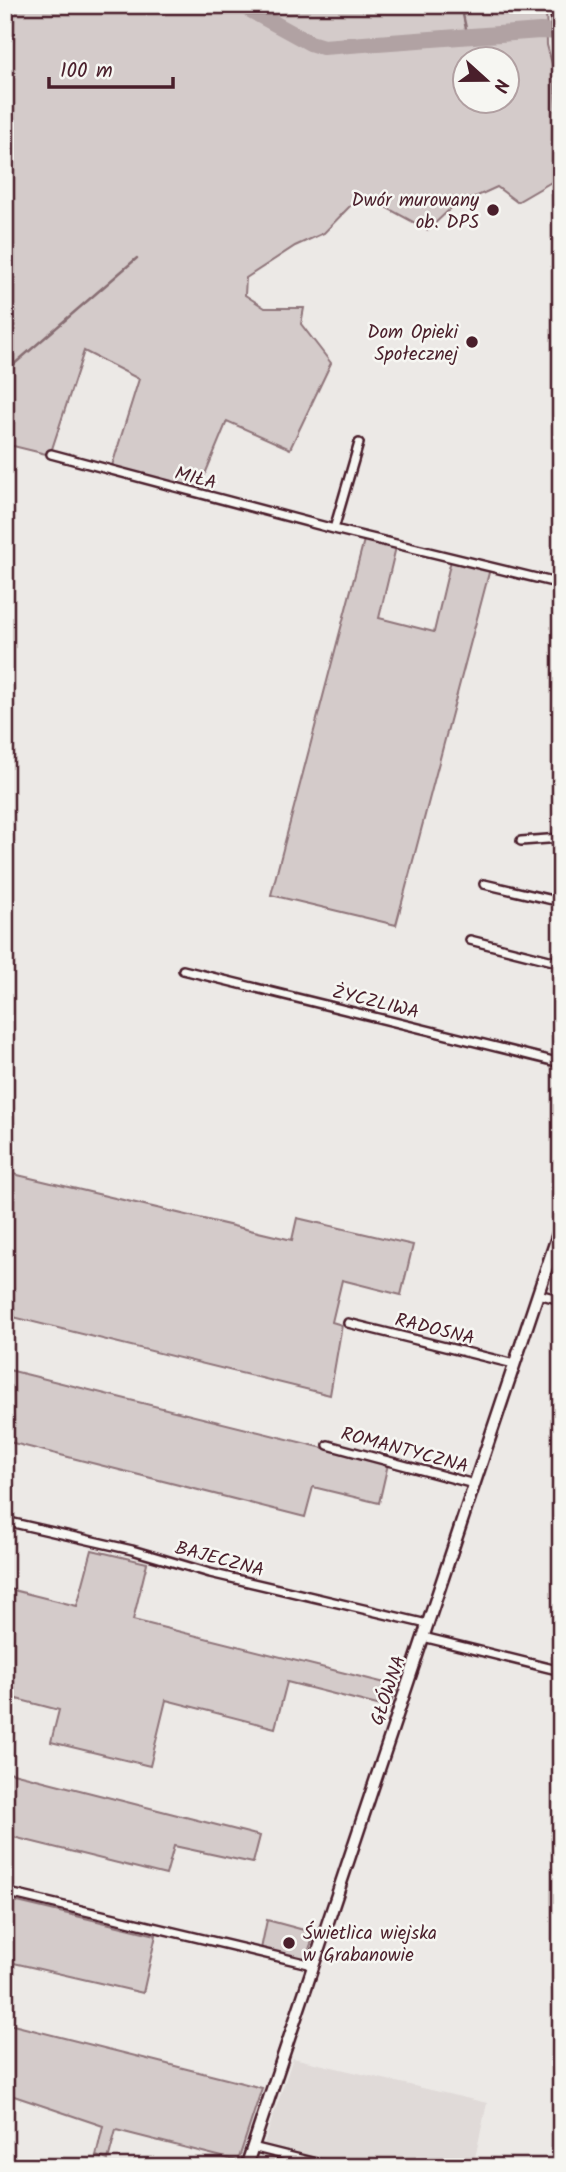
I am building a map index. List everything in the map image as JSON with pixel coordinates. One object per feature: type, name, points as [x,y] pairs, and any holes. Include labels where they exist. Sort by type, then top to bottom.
[{"type":"street","points":[[556,8],[561,65]]},
{"type":"street","points":[[334,529],[359,443]]},
{"type":"street","name":"MIŁA","points":[[51,454],[334,529],[561,584]]},
{"type":"street","points":[[521,841],[561,838]]},
{"type":"street","points":[[484,884],[561,902]]},
{"type":"street","points":[[470,940],[561,963]]},
{"type":"street","name":"ŻYCZLIWA","points":[[183,970],[561,1063]]},
{"type":"street","name":"GŁÓWNA","points":[[246,2167],[561,1225]]},
{"type":"street","points":[[538,1294],[561,1300]]},
{"type":"street","name":"RADOSNA","points":[[348,1323],[514,1364]]},
{"type":"street","name":"ROMANTYCZNA","points":[[328,1445],[474,1484]]},
{"type":"street","name":"BAJECZNA","points":[[5,1521],[427,1624]]},
{"type":"street","points":[[423,1637],[561,1671]]},
{"type":"street","points":[[5,1892],[313,1965]]},
{"type":"street","points":[[253,2147],[332,2167]]},
{"type":"shaded area","points":[[5,5],[546,5],[547,45],[554,71],[560,177],[517,202],[497,187],[451,208],[428,230],[369,198],[354,202],[324,233],[295,246],[246,278],[245,295],[265,308],[304,308],[301,324],[331,363],[290,449],[227,421],[196,496],[110,472],[139,379],[84,351],[50,455],[5,444]]},
{"type":"shaded area","points":[[364,540],[396,547],[379,618],[434,632],[451,560],[490,569],[396,925],[271,895]]},
{"type":"shaded area","points":[[5,1172],[292,1240],[297,1218],[413,1245],[401,1295],[342,1280],[332,1322],[342,1325],[330,1395],[5,1315]]},
{"type":"shaded area","points":[[5,1369],[388,1464],[379,1503],[313,1487],[305,1517],[5,1441]]},
{"type":"shaded area","points":[[92,1550],[147,1563],[133,1620],[397,1686],[389,1708],[287,1682],[275,1728],[166,1700],[150,1766],[51,1742],[59,1710],[5,1696],[5,1588],[77,1606]]},
{"type":"shaded area","points":[[5,1771],[260,1836],[253,1863],[174,1846],[166,1875],[5,1835]]},
{"type":"shaded area","points":[[5,1899],[156,1935],[143,1993],[5,1961]]},
{"type":"shaded area","points":[[267,1920],[315,1933],[305,1960],[261,1949]]},
{"type":"shaded area","points":[[5,2023],[262,2088],[238,2161],[116,2130],[108,2160],[96,2156],[103,2126],[5,2093]]},
{"type":"shaded area","points":[[293,2058],[487,2103],[473,2167],[352,2167],[263,2146]]},
{"type":"waterway","points":[[241,5],[310,43],[323,47],[540,31],[561,32]]},
{"type":"waterway","points":[[461,5],[468,38]]},
{"type":"waterway","points":[[5,372],[137,258]]},
{"type":"place","name":"Dwór murowany ob. DPS","points":[[493,210]]},
{"type":"place","name":"Dom Opieki Społecznej","points":[[472,342]]},
{"type":"place","name":"Świetlica wiejska w Grabanowie","points":[[289,1943]]}]
